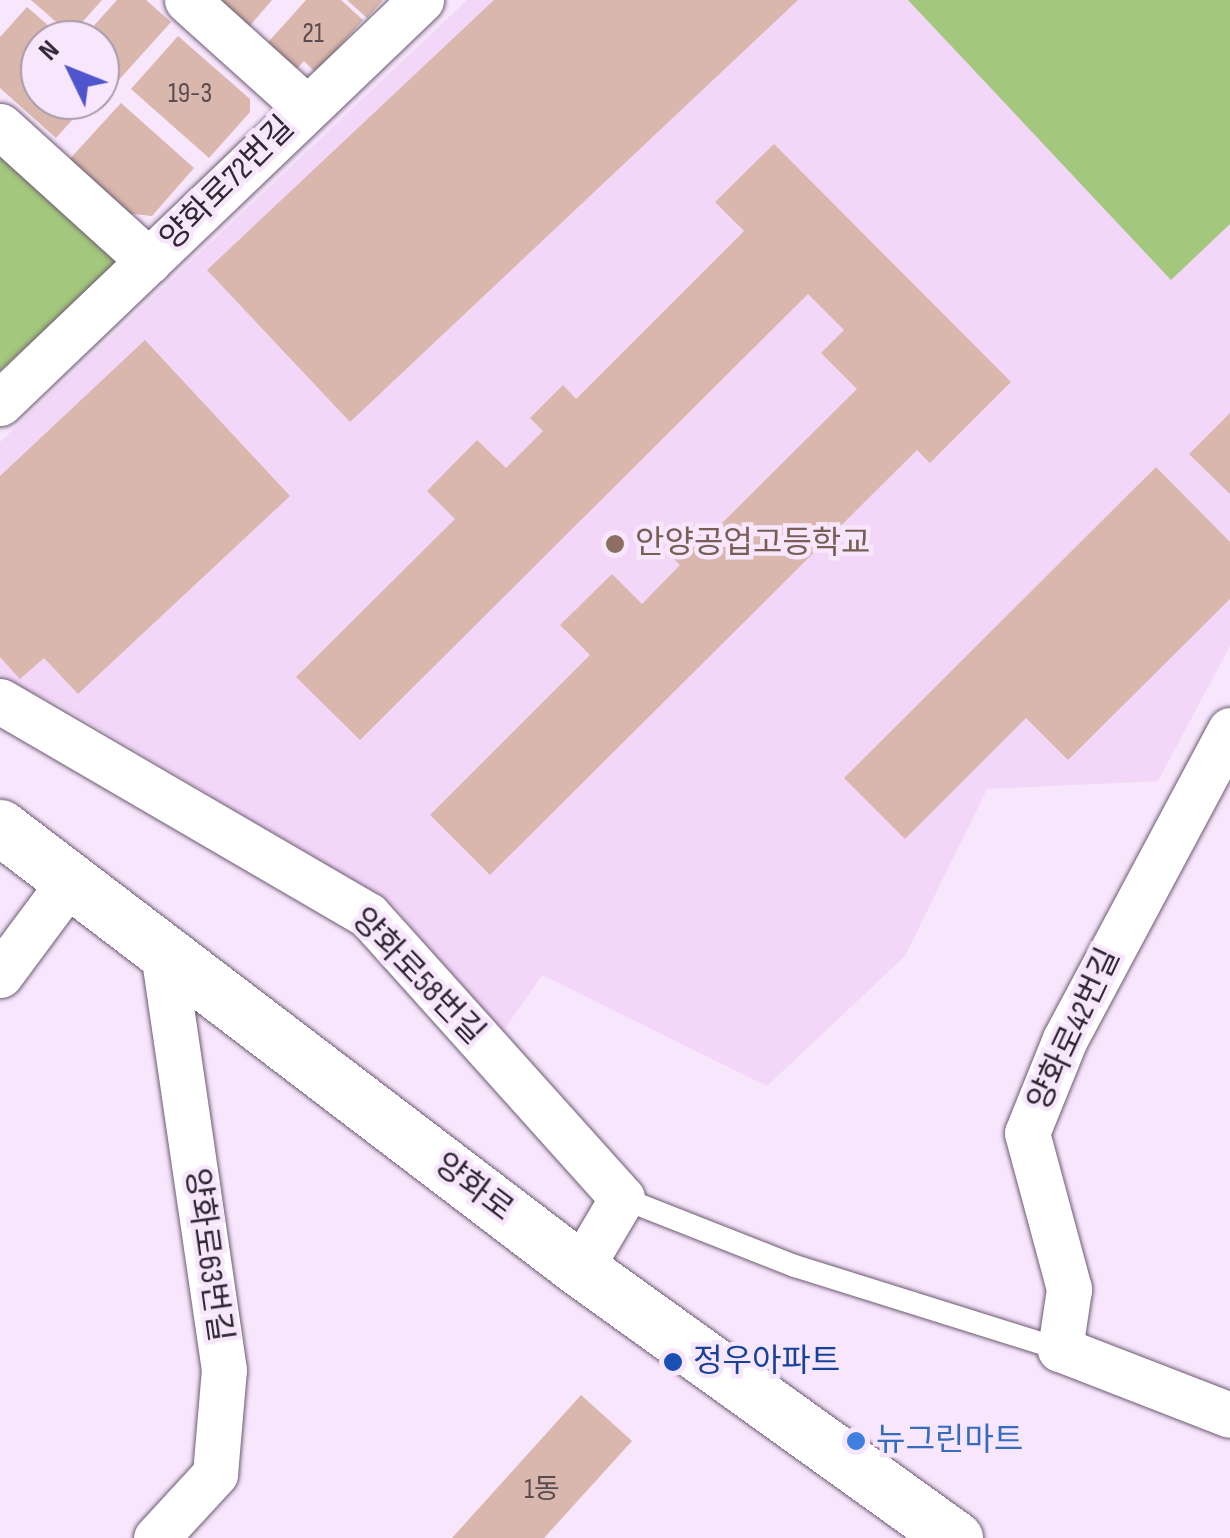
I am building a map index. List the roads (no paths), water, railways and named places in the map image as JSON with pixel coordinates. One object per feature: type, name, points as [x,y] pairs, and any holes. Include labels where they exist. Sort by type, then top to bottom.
[{"type":"street","name":"양화로72번길","points":[[187,0],[306,107]]},
{"type":"street","name":"양화로72번길","points":[[0,403],[420,0]]},
{"type":"street","name":"양화로72번길","points":[[0,126],[150,261]]},
{"type":"street","name":"양화로58번길","points":[[0,702],[368,915],[622,1198]]},
{"type":"street","name":"양화로42번길","points":[[1060,1349],[1069,1289],[1027,1133],[1066,1039],[1230,730]]},
{"type":"street","name":"양화로","points":[[0,827],[580,1269],[955,1538]]},
{"type":"street","points":[[0,975],[70,882]]},
{"type":"street","name":"양화로63번길","points":[[156,1538],[215,1474],[224,1370],[162,951]]},
{"type":"street","points":[[580,1269],[622,1198]]},
{"type":"street","points":[[1060,1349],[1230,1414]]},
{"type":"lane","points":[[622,1198],[794,1266],[1060,1349]]},
{"type":"place","name":"안양공업고등학교","points":[[615,544]]},
{"type":"place","name":"정우아파트","points":[[673,1362]]},
{"type":"place","name":"뉴그린마트","points":[[856,1441]]}]
